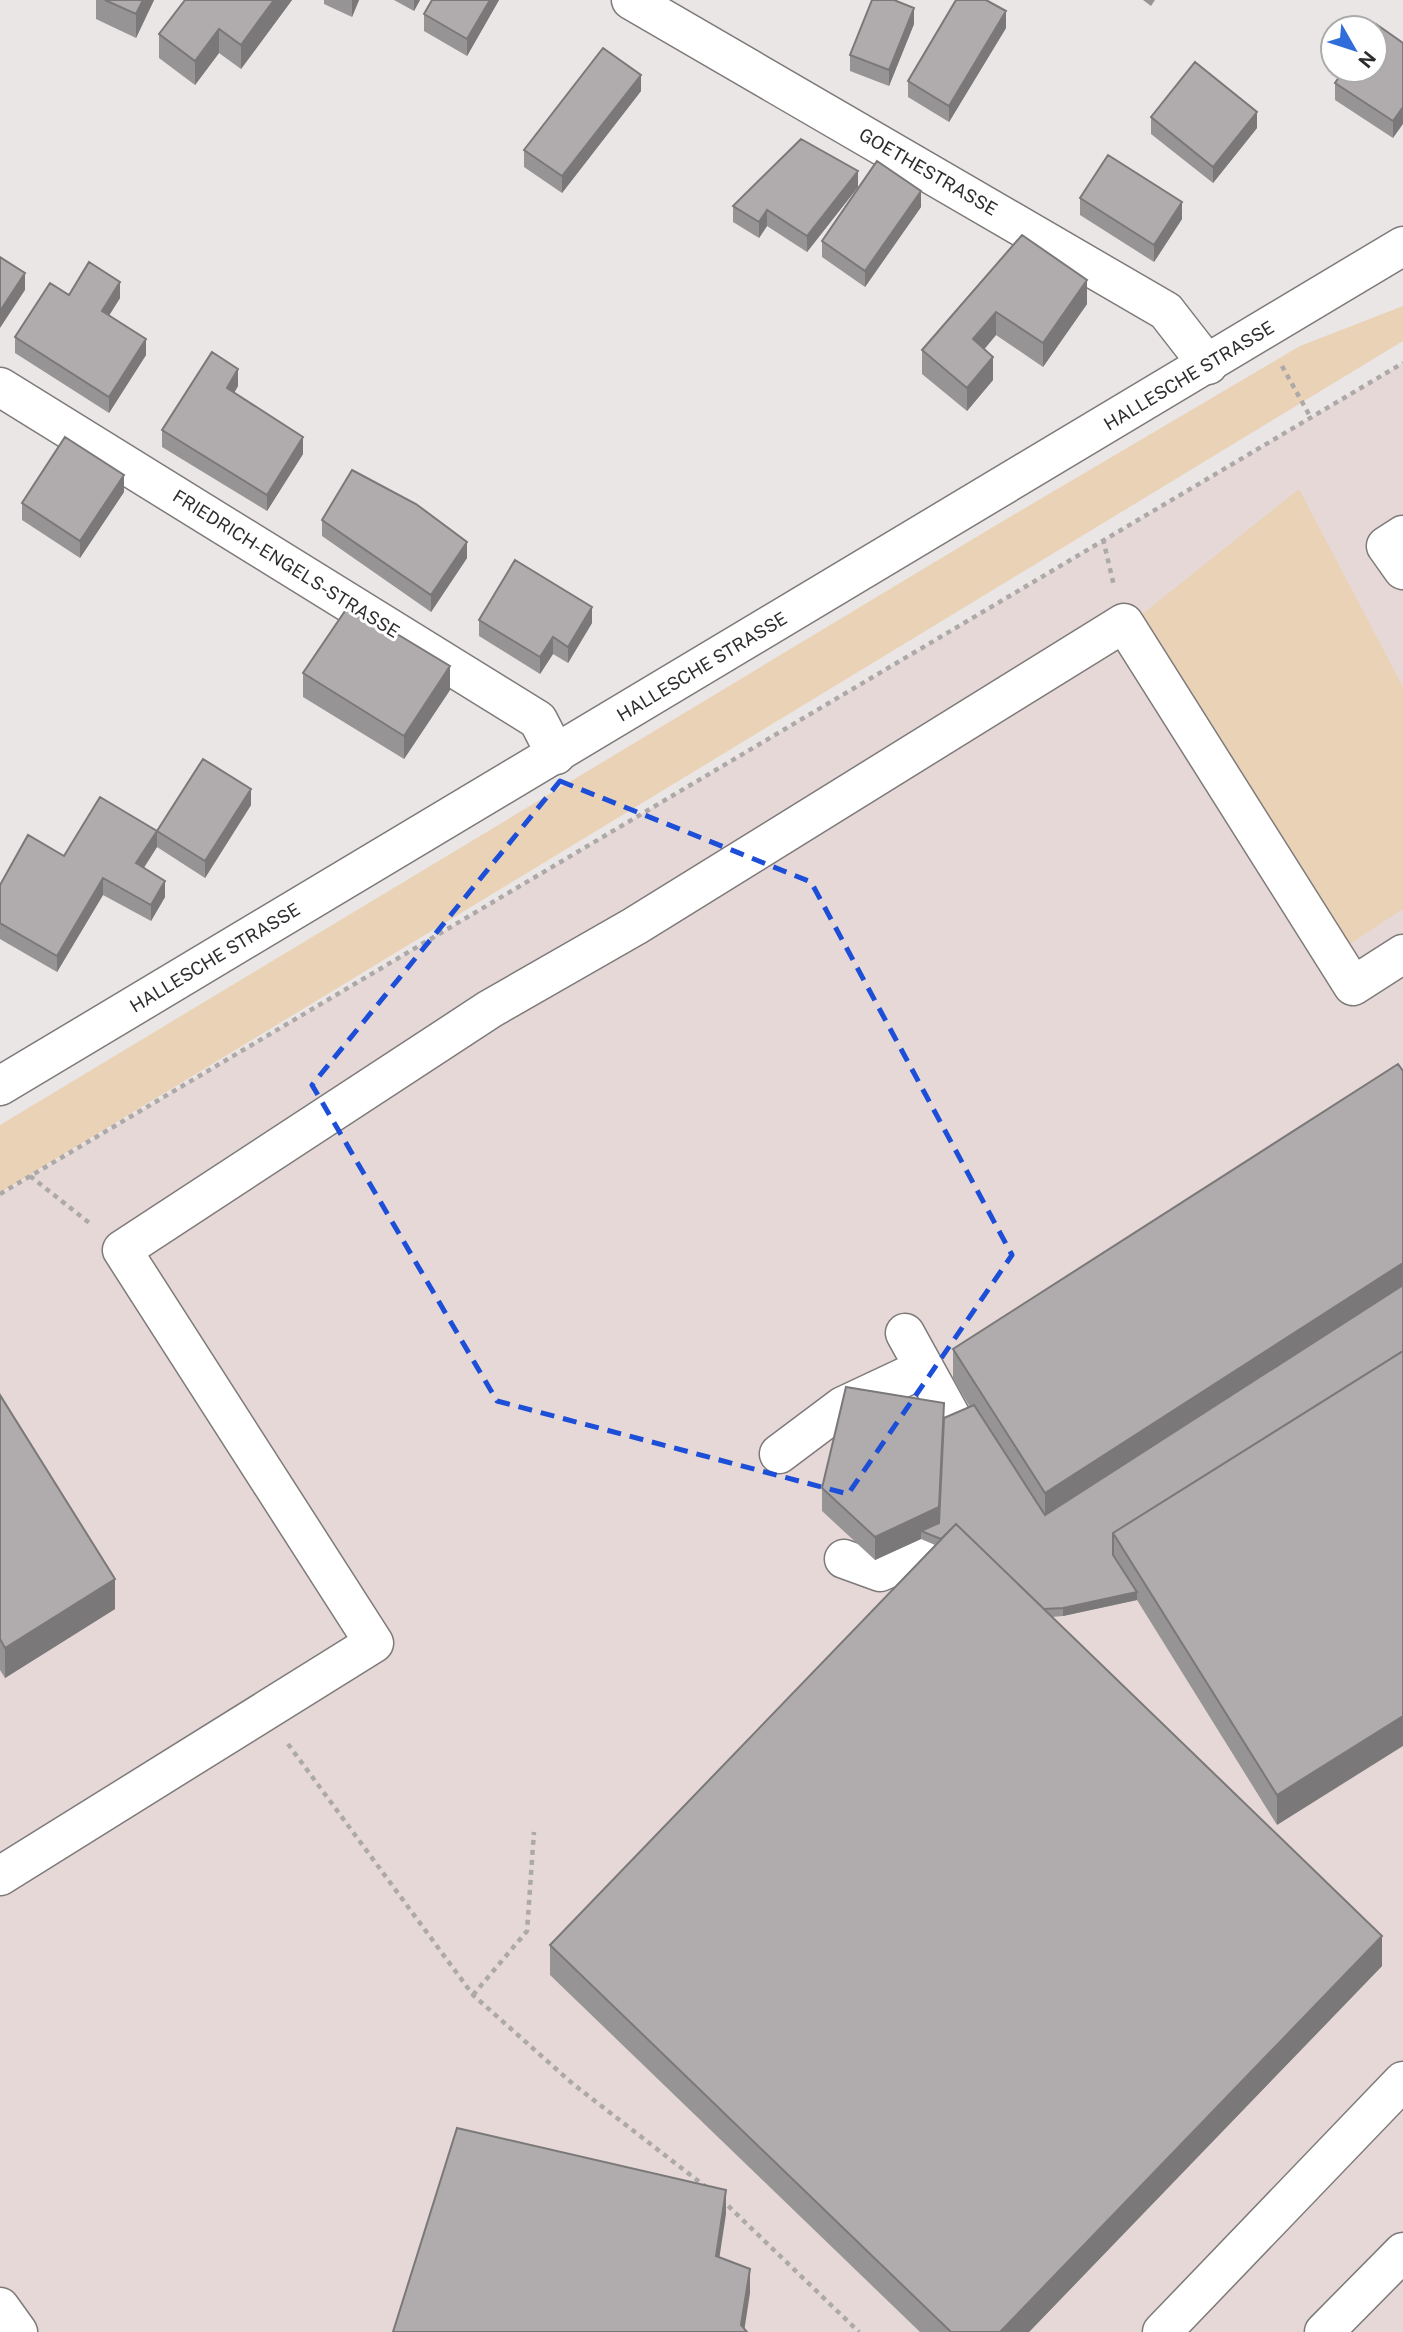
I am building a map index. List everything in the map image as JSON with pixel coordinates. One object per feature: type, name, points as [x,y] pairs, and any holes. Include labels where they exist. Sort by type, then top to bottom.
[{"type":"street","name":"GOETHESTRASSE","points":[[631,0],[1166,311],[1208,365]]},
{"type":"street","name":"HALLESCHE STRASSE","points":[[0,1086],[1403,246]]},
{"type":"street","name":"FRIEDRICH-ENGELS-STRASSE","points":[[0,387],[538,720],[556,755]]},
{"type":"street","points":[[1403,535],[1386,546],[1403,570]]},
{"type":"street","points":[[0,1876],[263,1709],[374,1643],[122,1250],[490,1009],[635,926],[1124,622],[1353,986],[1403,954]]},
{"type":"street","points":[[844,1559],[880,1572],[953,1540],[1020,1542],[905,1333]]},
{"type":"street","points":[[779,1454],[843,1406],[924,1368]]},
{"type":"street","points":[[1162,2332],[1403,2081]]},
{"type":"street","points":[[1324,2332],[1403,2252]]},
{"type":"street","points":[[0,2307],[18,2332]]},
{"type":"path","points":[[1262,332],[1311,418]]},
{"type":"path","points":[[0,1194],[1403,363]]},
{"type":"path","points":[[30,1176],[98,1230]]},
{"type":"path","points":[[263,1709],[473,1995],[573,2084],[737,2211],[859,2332]]},
{"type":"path","points":[[473,1995],[527,1931],[534,1832]]},
{"type":"highlighted area","points":[[560,781],[811,882],[1012,1255],[848,1494],[497,1401],[312,1085]]},
{"type":"shaded area","points":[[1403,306],[1403,341],[0,1193],[0,1125],[998,524],[1300,346]]},
{"type":"shaded area","points":[[1403,363],[1403,2332],[0,2332],[0,1194]]},
{"type":"shaded area","points":[[1299,489],[1403,687],[1403,909],[1333,955],[1126,627]]},
{"type":"building","points":[[105,0],[143,0],[136,14]]},
{"type":"building","points":[[185,0],[274,0],[241,45],[219,29],[195,61],[159,34]]},
{"type":"building","points":[[432,0],[490,0],[467,39],[424,14]]},
{"type":"building","points":[[872,0],[894,0],[914,8],[889,70],[850,55]]},
{"type":"building","points":[[956,0],[986,0],[1006,11],[949,106],[908,81]]},
{"type":"building","points":[[1389,33],[1403,43],[1403,107],[1393,121],[1337,84],[1389,84]]},
{"type":"building","points":[[603,48],[641,75],[562,176],[524,150]]},
{"type":"building","points":[[1195,62],[1257,112],[1213,167],[1151,117]]},
{"type":"building","points":[[801,139],[858,171],[807,236],[767,210],[759,222],[733,206]]},
{"type":"building","points":[[1108,155],[1182,202],[1154,245],[1080,198]]},
{"type":"building","points":[[877,161],[921,191],[865,271],[822,241]]},
{"type":"building","points":[[1022,235],[1087,280],[1043,343],[996,312],[973,339],[993,357],[967,388],[922,350]]},
{"type":"building","points":[[0,257],[25,273],[0,311]]},
{"type":"building","points":[[89,262],[120,282],[102,311],[146,339],[109,397],[15,337],[50,283],[69,295]]},
{"type":"building","points":[[212,352],[238,369],[227,388],[303,437],[267,495],[162,430]]},
{"type":"building","points":[[65,437],[124,475],[80,541],[22,503]]},
{"type":"building","points":[[352,470],[416,504],[467,542],[431,595],[322,520]]},
{"type":"building","points":[[515,560],[592,607],[568,647],[553,637],[540,657],[479,620]]},
{"type":"building","points":[[349,605],[450,666],[404,736],[303,673]]},
{"type":"building","points":[[203,759],[251,789],[205,861],[157,831]]},
{"type":"building","points":[[100,797],[157,831],[136,863],[165,881],[151,905],[103,878],[57,956],[0,923],[0,885],[28,835],[64,856]]},
{"type":"building","points":[[1398,1064],[1403,1071],[1403,1263],[1045,1493],[953,1349]]},
{"type":"building","points":[[1403,1285],[1403,1351],[1113,1533],[1113,1555],[1137,1592],[1063,1608],[1044,1609],[956,1524],[941,1539],[921,1531],[939,1523],[944,1418],[974,1405],[1045,1515]]},
{"type":"building","points":[[1403,1351],[1403,1716],[1277,1795],[1113,1533]]},
{"type":"building","points":[[846,1387],[944,1403],[939,1507],[875,1537],[822,1488]]},
{"type":"building","points":[[0,1395],[115,1579],[5,1648],[0,1639]]},
{"type":"building","points":[[956,1524],[1382,1936],[1000,2332],[951,2332],[550,1945]]},
{"type":"building","points":[[457,2128],[726,2190],[716,2256],[750,2269],[741,2325],[747,2332],[393,2332]]}]
